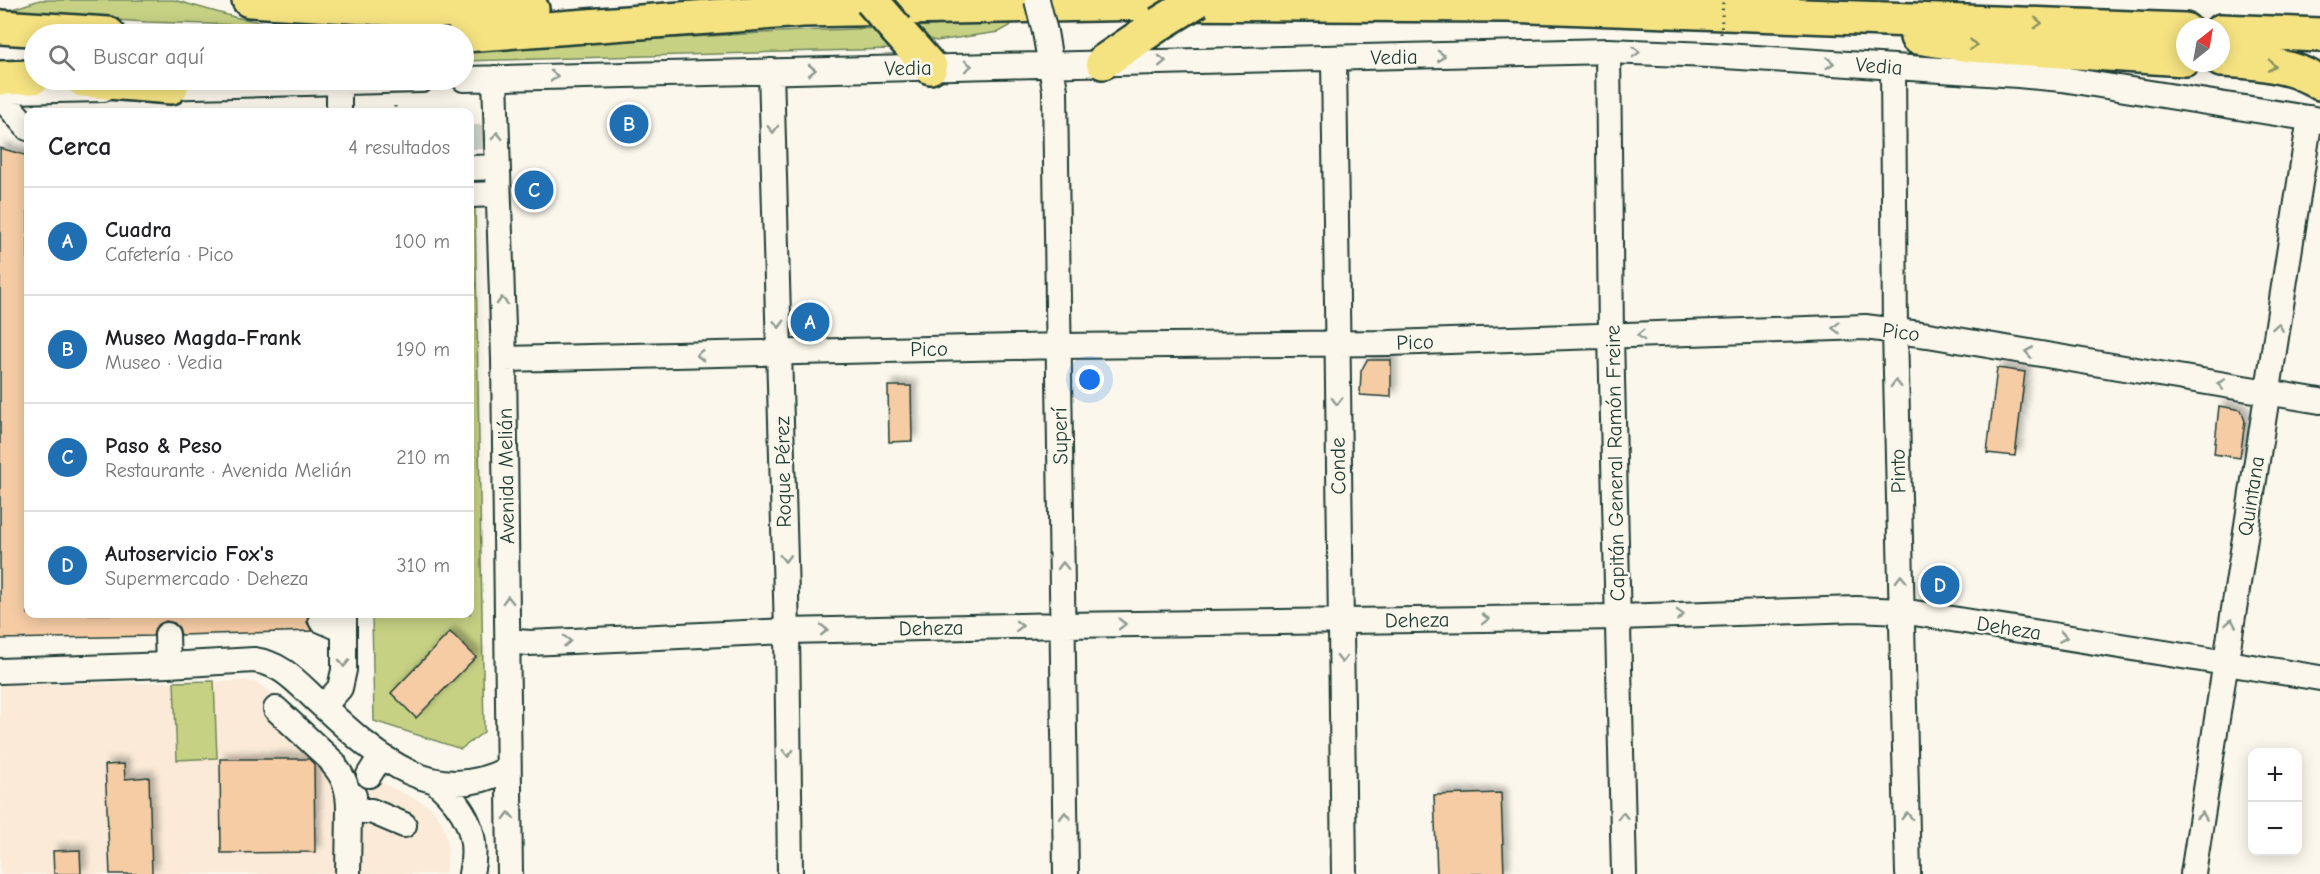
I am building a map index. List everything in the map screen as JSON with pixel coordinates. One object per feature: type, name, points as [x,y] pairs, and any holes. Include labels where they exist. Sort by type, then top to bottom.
[{"type":"highway","points":[[249,0],[433,11],[735,6],[803,10]]},
{"type":"highway","points":[[385,7],[428,0]]},
{"type":"highway","points":[[872,0],[930,67]]},
{"type":"highway","points":[[1103,62],[1198,0]]},
{"type":"highway","points":[[474,34],[803,10],[1149,3],[1506,5],[2176,30]]},
{"type":"highway","points":[[1770,14],[1970,45],[2176,58]]},
{"type":"highway","points":[[0,27],[24,29]]},
{"type":"highway","points":[[2230,31],[2320,35]]},
{"type":"highway","points":[[0,58],[24,57]]},
{"type":"highway","points":[[2230,61],[2279,66],[2296,71],[2320,83]]},
{"type":"highway","points":[[0,78],[24,77]]},
{"type":"street","name":"Superí","points":[[1036,0],[1045,32],[1055,90],[1066,874]]},
{"type":"street","name":"Vedia","points":[[474,79],[1608,51],[1708,55],[2018,75],[2315,119]]},
{"type":"street","name":"Capitán General Ramón Freire","points":[[1608,51],[1611,336],[1624,874]]},
{"type":"street","name":"Conde","points":[[1334,58],[1344,874]]},
{"type":"street","name":"Pinto","points":[[1893,67],[1895,331],[1908,874]]},
{"type":"street","name":"Roque Pérez","points":[[771,71],[787,631],[790,874]]},
{"type":"street","name":"Avenida Melián","points":[[495,78],[504,359],[510,874]]},
{"type":"street","points":[[0,91],[43,90]]},
{"type":"street","points":[[339,90],[339,108]]},
{"type":"street","points":[[0,96],[24,123]]},
{"type":"street","name":"Quintana","points":[[2193,874],[2268,392],[2315,119]]},
{"type":"street","points":[[474,168],[497,167]]},
{"type":"street","points":[[474,195],[498,194]]},
{"type":"street","name":"Pico","points":[[504,359],[1059,346],[1336,343],[1865,327],[2320,401]]},
{"type":"street","name":"Deheza","points":[[508,641],[529,643],[787,631],[1064,624],[1619,617],[1856,609],[1902,611],[2320,678]]},
{"type":"street","points":[[324,706],[340,688],[344,670],[336,621]]},
{"type":"street","points":[[167,635],[168,666]]},
{"type":"street","points":[[0,671],[168,666],[254,660],[276,665],[324,706],[342,756],[349,810],[343,871]]},
{"type":"street","points":[[276,709],[342,756],[371,772],[405,771],[436,782],[459,784],[480,782],[508,769]]},
{"type":"street","points":[[349,810],[352,800],[371,772]]},
{"type":"street","points":[[436,782],[455,799],[467,821],[473,854],[471,874]]},
{"type":"street","points":[[349,810],[371,811],[404,825]]},
{"type":"path","points":[[1721,34],[1723,0]]},
{"type":"shaded area","points":[[247,681],[257,683],[276,696],[352,768],[431,807],[440,819],[446,834],[448,850],[445,874],[0,874],[0,685]]},
{"type":"green space","points":[[40,0],[174,0],[234,17],[270,24],[147,22],[0,13]]},
{"type":"green space","points":[[1014,21],[999,32],[936,41],[923,37],[910,27]]},
{"type":"green space","points":[[880,28],[893,46],[892,49],[474,61],[474,49]]},
{"type":"green space","points":[[475,208],[484,732],[461,749],[374,721],[372,618],[474,618]]},
{"type":"green space","points":[[214,681],[217,758],[177,760],[174,682]]},
{"type":"building","points":[[0,148],[24,155],[24,618],[308,618],[312,631],[181,635],[174,623],[166,621],[155,628],[153,636],[0,639]]},
{"type":"building","points":[[1367,360],[1391,360],[1391,397],[1360,395],[1361,371]]},
{"type":"building","points":[[1997,368],[2025,372],[2015,456],[1987,453]]},
{"type":"building","points":[[888,386],[911,386],[912,441],[889,442]]},
{"type":"building","points":[[2219,406],[2241,410],[2245,421],[2240,458],[2214,454]]},
{"type":"building","points":[[450,632],[476,657],[416,718],[391,693]]},
{"type":"building","points":[[220,759],[309,759],[314,764],[315,852],[221,853]]},
{"type":"building","points":[[124,764],[125,779],[149,777],[152,874],[110,874],[105,765]]},
{"type":"building","points":[[1501,793],[1504,874],[1437,874],[1434,795]]},
{"type":"building","points":[[80,850],[81,874],[54,874],[53,851]]},
{"type":"tunnel","points":[[474,137],[497,137]]},
{"type":"place","name":"Museo Magda-Frank","points":[[629,124]]},
{"type":"place","name":"Paso & Peso","points":[[534,190]]},
{"type":"place","name":"Cuadra","points":[[810,322]]},
{"type":"place","name":"Autoservicio Fox's","points":[[1940,585]]}]
